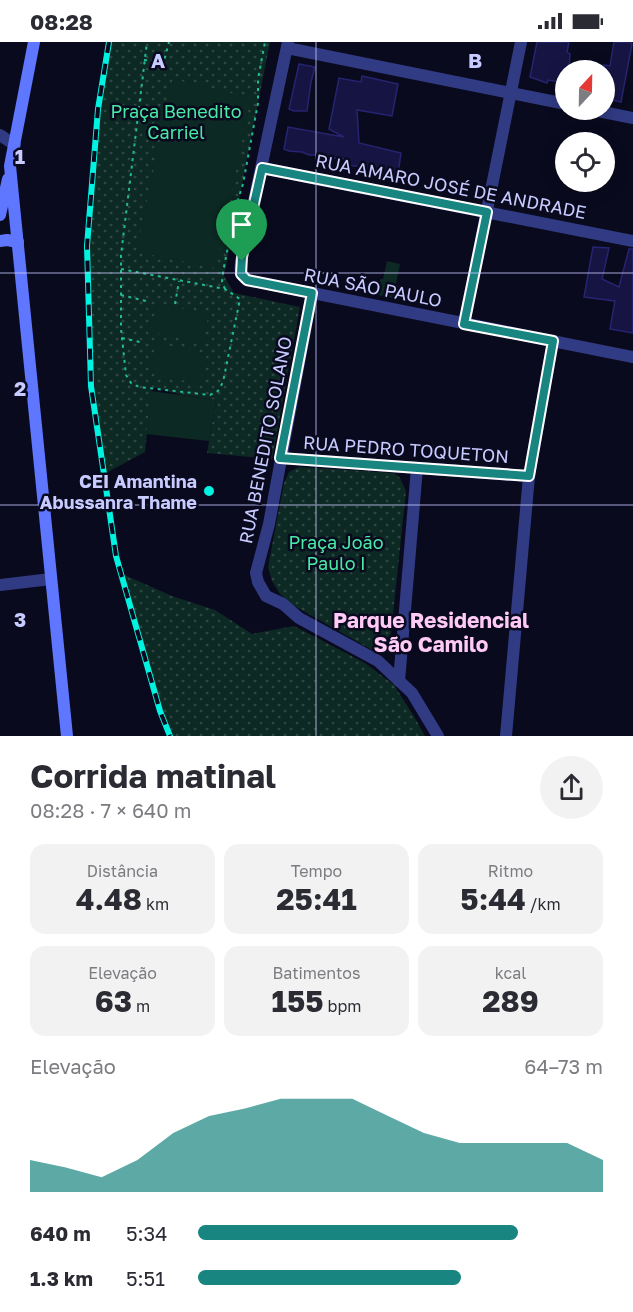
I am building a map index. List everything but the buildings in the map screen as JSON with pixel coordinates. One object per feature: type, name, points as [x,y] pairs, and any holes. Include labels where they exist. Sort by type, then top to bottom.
[{"type":"main road","points":[[0,215],[34,42]]},
{"type":"main road","points":[[10,166],[67,736]]},
{"type":"main road","points":[[0,242],[7,240],[18,242]]},
{"type":"street","points":[[464,324],[521,42]]},
{"type":"street","points":[[262,168],[287,45],[555,102]]},
{"type":"street","points":[[615,114],[633,118]]},
{"type":"street","points":[[0,135],[15,145]]},
{"type":"street","name":"RUA AMARO JOSÉ DE ANDRADE","points":[[262,168],[633,241]]},
{"type":"street","name":"RUA SÃO PAULO","points":[[262,168],[240,268],[242,276],[247,280],[633,357]]},
{"type":"street","name":"RUA BENEDITO SOLANO","points":[[312,293],[267,534],[256,573],[263,593],[282,604],[299,618],[378,661],[399,681]]},
{"type":"street","points":[[506,736],[529,476],[553,341]]},
{"type":"street","name":"RUA PEDRO TOQUETON","points":[[280,458],[529,476]]},
{"type":"street","points":[[417,468],[399,681],[412,693],[438,736]]},
{"type":"street","points":[[0,585],[51,579]]},
{"type":"path","points":[[121,269],[225,289],[240,299],[223,382],[218,391],[214,394],[139,387],[131,383],[126,375],[122,338],[121,269],[147,42]]},
{"type":"path","points":[[144,60],[164,61],[169,42]]},
{"type":"path","points":[[225,289],[222,282],[223,272],[256,114],[258,73],[265,42]]},
{"type":"path","points":[[175,304],[179,281]]},
{"type":"path","points":[[121,295],[150,302]]},
{"type":"path","points":[[122,338],[144,343]]},
{"type":"green space","name":"Praça Benedito Carriel","points":[[109,42],[270,42],[224,276],[234,293],[300,307],[272,459],[207,453],[216,400],[182,395],[152,387],[145,452],[104,474],[89,328],[90,210],[101,92]]},
{"type":"green space","points":[[173,79],[251,98],[216,268],[136,252]]},
{"type":"green space","points":[[387,261],[400,264],[393,298],[378,295],[380,279],[383,279]]},
{"type":"green space","points":[[157,303],[209,314],[202,343],[151,332]]},
{"type":"green space","points":[[156,343],[207,354],[200,384],[149,373]]},
{"type":"green space","points":[[151,391],[216,400],[209,441],[146,434]]},
{"type":"green space","name":"Praça João Paulo I","points":[[299,467],[394,473],[400,478],[406,491],[390,643],[383,651],[372,650],[291,604],[280,594],[272,581],[268,567],[284,483],[289,472]]},
{"type":"green space","points":[[120,573],[172,596],[215,610],[252,634],[294,626],[365,663],[394,685],[425,736],[170,736],[161,714]]},
{"type":"railway","points":[[109,42],[98,109],[87,246],[91,386],[116,556],[160,711],[170,736]]},
{"type":"place","name":"CEI Amantina Abussanra Thame","points":[[209,491]]},
{"type":"district","name":"Parque Residencial São Camilo","points":[[431,632]]},
{"type":"route","points":[[262,168],[487,212],[464,324],[553,341],[529,476],[280,458],[312,293],[247,280],[241,274],[242,261],[262,168]]}]
